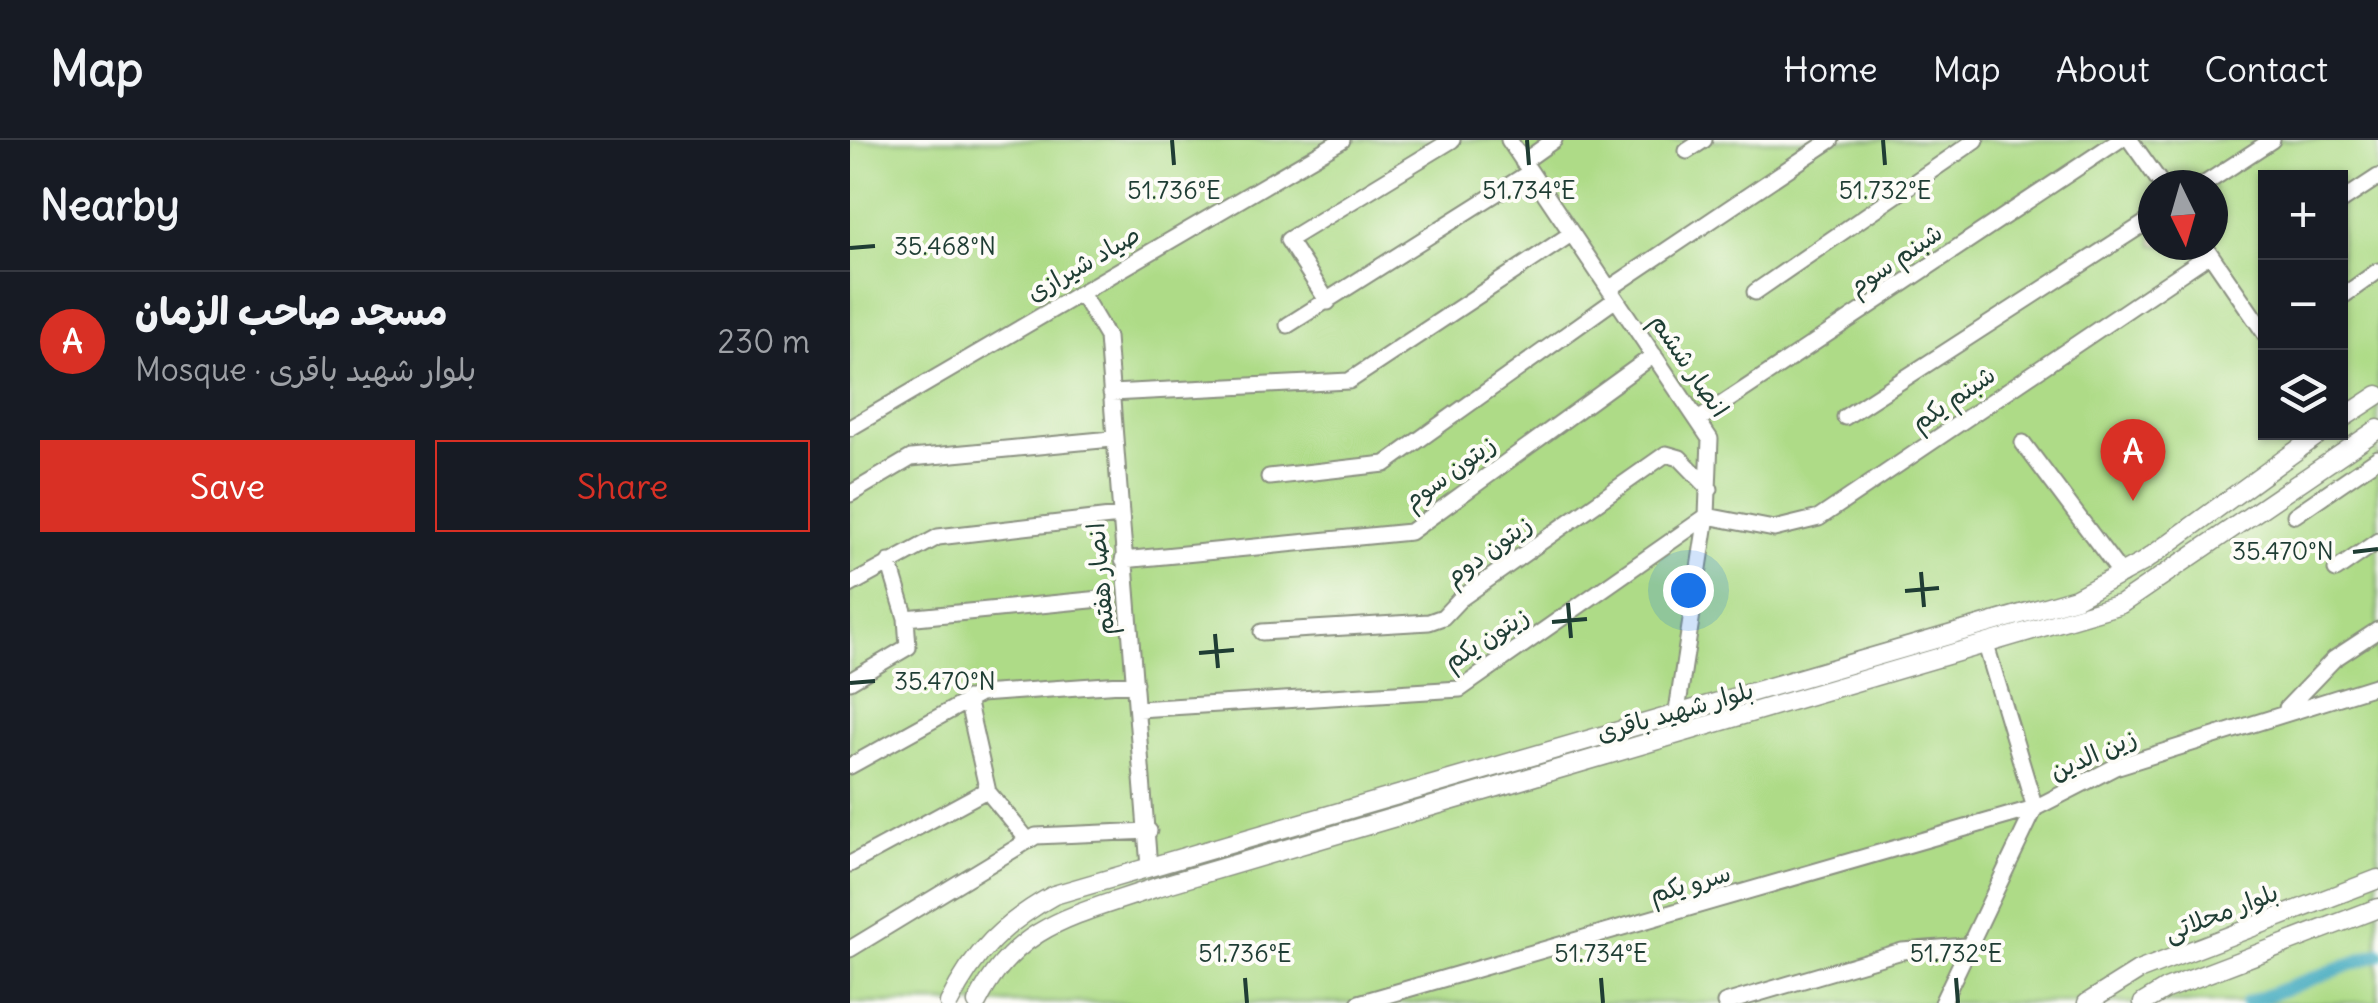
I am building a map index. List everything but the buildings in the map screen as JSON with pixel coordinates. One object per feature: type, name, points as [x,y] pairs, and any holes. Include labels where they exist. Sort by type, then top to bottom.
[{"type":"street","name":"صیاد شیرازی","points":[[850,428],[1342,140]]},
{"type":"street","points":[[1328,302],[1288,240],[1452,140]]},
{"type":"street","name":"انصار ششم","points":[[1509,140],[1710,439],[1707,516],[1678,711]]},
{"type":"street","points":[[1288,325],[1526,167],[1554,140]]},
{"type":"street","points":[[1687,151],[1704,140]]},
{"type":"street","points":[[1269,477],[1384,464],[1830,140]]},
{"type":"street","points":[[1755,292],[1976,140]]},
{"type":"street","name":"شبنم سوم","points":[[1698,420],[2119,140]]},
{"type":"street","points":[[2130,140],[2151,170]]},
{"type":"street","points":[[2226,170],[2272,140]]},
{"type":"street","points":[[2348,197],[2378,177]]},
{"type":"street","points":[[1845,416],[2138,228]]},
{"type":"street","points":[[1111,393],[1348,381],[1572,234]]},
{"type":"street","name":"شبنم یکم","points":[[1707,516],[1774,530],[1819,518],[2193,260]]},
{"type":"street","points":[[2214,260],[2258,323]]},
{"type":"street","points":[[2348,292],[2378,271]]},
{"type":"street","name":"انصار هفتم","points":[[1081,293],[1107,337],[1112,440],[1149,831],[1149,867]]},
{"type":"street","name":"زیتون سوم","points":[[1124,560],[1410,532],[1654,355]]},
{"type":"street","points":[[2348,415],[2378,395]]},
{"type":"street","name":"بلوار شهید باقری","points":[[977,1003],[994,969],[1045,926],[1158,888],[2121,604],[2378,430]]},
{"type":"street","points":[[850,494],[912,458],[1112,440]]},
{"type":"street","name":"بلوار شهید باقری","points":[[949,1003],[974,958],[994,935],[1026,910],[1054,895],[2076,598],[2122,575],[2311,440]]},
{"type":"street","points":[[2022,443],[2122,575]]},
{"type":"street","name":"زیتون دوم","points":[[1262,632],[1429,622],[1443,617],[1460,599],[1666,454],[1680,458],[1710,490]]},
{"type":"street","points":[[2295,516],[2378,458]]},
{"type":"street","points":[[850,585],[938,537],[1119,516]]},
{"type":"street","name":"زیتون یکم","points":[[1138,710],[1460,689],[1707,516]]},
{"type":"street","points":[[2336,570],[2378,541]]},
{"type":"street","points":[[850,681],[908,647],[906,618],[889,562]]},
{"type":"street","points":[[906,618],[1101,598]]},
{"type":"street","points":[[2285,711],[2334,659],[2378,630]]},
{"type":"street","points":[[1986,645],[2035,808]]},
{"type":"street","points":[[850,766],[967,699],[996,691],[1135,682]]},
{"type":"street","name":"زین الدین","points":[[1942,1003],[2035,808],[2105,771],[2285,711],[2378,685]]},
{"type":"street","points":[[967,699],[988,792],[1028,840]]},
{"type":"street","points":[[1678,711],[1682,735]]},
{"type":"street","points":[[850,864],[976,794],[988,792]]},
{"type":"street","name":"سرو یکم","points":[[1359,1003],[2035,808]]},
{"type":"street","points":[[850,948],[1044,833],[1149,831]]},
{"type":"street","name":"بلوار محلاتی","points":[[2087,1003],[2138,971],[2378,879]]},
{"type":"street","name":"بلوار محلاتی","points":[[2142,1003],[2166,989],[2378,908]]},
{"type":"street","points":[[1724,1003],[1902,951],[1966,946]]},
{"type":"green space","points":[[850,140],[2378,140],[2378,1003],[850,1003]]},
{"type":"waterway","points":[[2247,1003],[2378,954]]},
{"type":"place","name":"مسجد صاحب الزمان","points":[[2133,501]]}]
